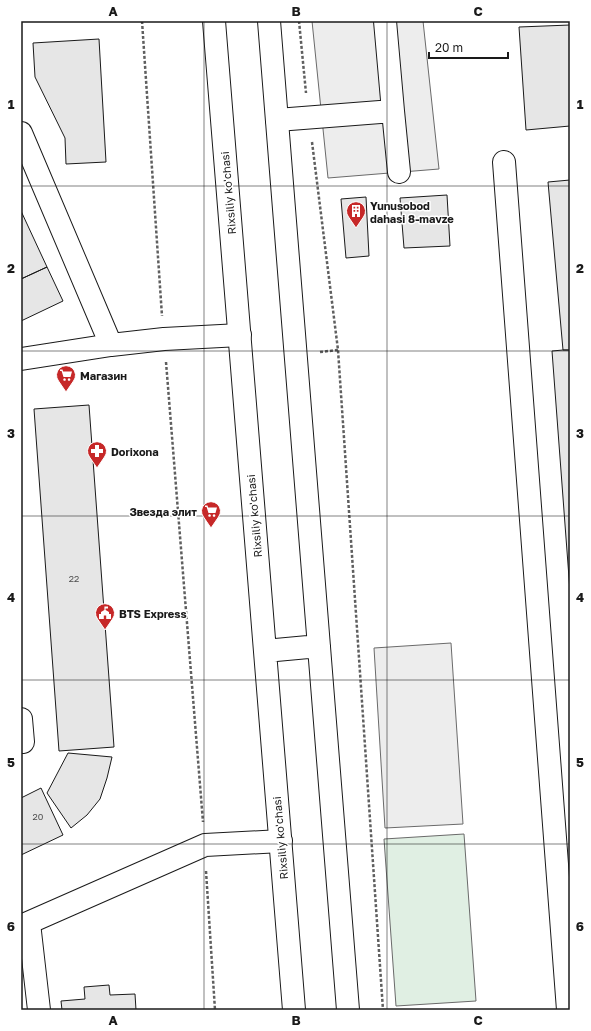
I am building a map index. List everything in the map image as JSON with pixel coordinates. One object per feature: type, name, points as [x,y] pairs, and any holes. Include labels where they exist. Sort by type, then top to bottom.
[{"type":"main road","name":"Rixsiliy ko'chasi","points":[[214,21],[294,1010]]},
{"type":"main road","points":[[269,21],[348,1010]]},
{"type":"main road","points":[[386,21],[399,172]]},
{"type":"main road","points":[[277,120],[393,111]]},
{"type":"main road","points":[[21,133],[111,345]]},
{"type":"main road","points":[[504,162],[568,1010]]},
{"type":"main road","points":[[21,359],[111,345],[164,339],[240,335]]},
{"type":"main road","points":[[265,651],[319,646]]},
{"type":"main road","points":[[21,719],[23,742],[21,742]]},
{"type":"main road","points":[[39,1010],[25,924],[205,845],[281,841]]},
{"type":"path","points":[[142,21],[164,339],[205,845],[215,1010]]},
{"type":"path","points":[[299,21],[308,117],[338,350],[382,1010]]},
{"type":"green space","points":[[464,834],[476,1001],[396,1006],[384,839]]},
{"type":"shaded area","points":[[312,21],[423,21],[439,169],[328,178]]},
{"type":"shaded area","points":[[451,643],[463,824],[385,828],[374,648]]},
{"type":"building","points":[[570,25],[570,126],[526,130],[519,27]]},
{"type":"building","points":[[99,39],[106,162],[66,164],[65,138],[35,77],[33,43]]},
{"type":"building","points":[[570,180],[570,350],[563,350],[548,182]]},
{"type":"building","points":[[447,195],[450,246],[404,248],[400,198]]},
{"type":"building","name":"Yunusobod dahasi 8-mavze","points":[[366,197],[369,256],[346,258],[341,199]]},
{"type":"building","points":[[21,211],[47,267],[21,279]]},
{"type":"building","points":[[47,267],[63,301],[21,321],[21,279]]},
{"type":"building","points":[[570,350],[570,591],[552,351]]},
{"type":"building","points":[[89,405],[114,747],[59,751],[34,409]]},
{"type":"building","points":[[68,753],[112,757],[100,799],[87,815],[71,828],[47,793]]},
{"type":"building","points":[[41,788],[63,835],[21,855],[21,798]]},
{"type":"building","points":[[109,985],[110,995],[135,994],[136,1010],[62,1010],[61,1001],[85,999],[84,987]]},
{"type":"place","name":"Yunusobod dahasi 8-mavze","points":[[356,228]]},
{"type":"place","name":"Магазин","points":[[66,392]]},
{"type":"place","name":"Dorixona","points":[[97,468]]},
{"type":"place","name":"Звезда элит","points":[[211,528]]},
{"type":"place","name":"BTS Express","points":[[105,630]]}]
